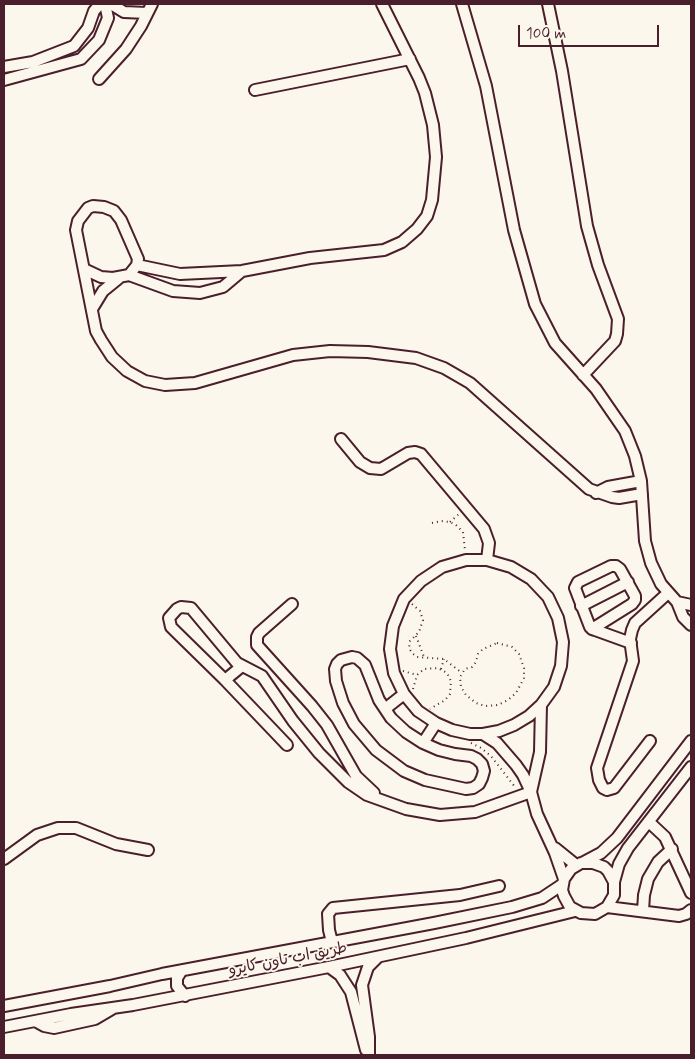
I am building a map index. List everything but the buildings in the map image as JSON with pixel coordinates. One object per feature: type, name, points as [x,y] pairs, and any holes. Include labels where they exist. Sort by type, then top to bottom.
[{"type":"street","points":[[4,68],[33,62],[74,46],[88,28],[94,11],[100,4]]},
{"type":"street","points":[[4,80],[81,59],[99,40],[108,18],[105,4]]},
{"type":"street","points":[[112,4],[124,12],[150,8]]},
{"type":"street","points":[[137,265],[180,274],[242,271],[310,258],[384,250],[402,242],[417,229],[426,216],[432,200],[436,157],[433,125],[430,109],[419,78],[382,4]]},
{"type":"street","points":[[462,4],[486,86],[514,230],[530,289],[541,318],[554,343],[596,389],[625,431],[635,456],[641,482],[647,552],[655,574],[668,593],[677,602],[680,613],[691,625]]},
{"type":"street","points":[[548,4],[562,71],[587,226],[598,265],[618,320],[615,341],[583,375]]},
{"type":"street","points":[[98,79],[126,49],[150,8]]},
{"type":"street","points":[[74,46],[81,59]]},
{"type":"street","points":[[255,90],[410,59]]},
{"type":"street","points":[[92,309],[103,291],[137,265],[138,259],[121,220],[109,208],[92,206],[81,216],[76,225],[76,236],[96,331],[112,357],[136,376],[155,384],[175,385],[195,383],[293,355],[330,351],[368,352],[401,356],[444,368],[470,383],[581,484],[596,493],[619,498],[642,494]]},
{"type":"street","points":[[84,269],[101,277],[124,276],[173,291],[200,293],[223,287],[242,271]]},
{"type":"street","points":[[341,439],[360,462],[370,468],[381,469],[408,453],[415,452],[421,454],[484,529],[489,543],[487,560]]},
{"type":"street","points":[[596,493],[608,487],[641,482]]},
{"type":"street","points":[[466,560],[487,560],[510,567],[531,579],[548,597],[558,618],[563,642],[561,666],[554,687],[541,705],[529,716],[499,731],[470,734],[452,730],[436,723],[418,711],[394,673],[390,649],[392,626],[404,599],[420,580],[442,567],[466,560]]},
{"type":"street","points":[[592,629],[634,602],[635,596],[628,582],[620,569],[614,566],[578,582],[575,588],[588,625],[592,629],[631,643]]},
{"type":"street","points":[[581,606],[628,582]]},
{"type":"street","points":[[650,741],[614,788],[608,790],[603,788],[600,784],[597,768],[633,661],[631,634],[635,623],[668,593]]},
{"type":"street","points":[[677,602],[691,601]]},
{"type":"street","points":[[677,602],[691,605]]},
{"type":"street","points":[[292,604],[259,634],[256,641],[257,645],[320,715],[356,776],[366,787],[389,804]]},
{"type":"street","points":[[287,746],[225,680],[171,627],[169,618],[176,609],[181,606],[191,608],[242,666],[262,676],[306,737],[333,768],[357,789],[367,795],[389,804],[422,813],[457,814],[475,812],[526,794]]},
{"type":"street","points":[[352,657],[362,661],[368,670],[374,691],[385,709],[402,729],[423,743],[439,750],[471,756],[477,759],[482,764],[484,771],[479,784],[473,788],[466,789],[448,786],[414,776],[385,758],[360,733],[343,703],[335,675],[335,669],[341,660],[352,657]]},
{"type":"street","points":[[225,680],[242,666]]},
{"type":"street","points":[[385,709],[406,690]]},
{"type":"street","points":[[526,794],[540,752],[541,705]]},
{"type":"street","points":[[423,743],[436,723]]},
{"type":"street","points":[[483,734],[496,743],[523,775],[526,794],[551,844],[563,882]]},
{"type":"street","points":[[691,741],[610,846],[571,869],[563,882],[562,890],[566,902],[575,910],[581,913],[595,914],[607,907],[614,895],[614,882],[623,856],[691,767]]},
{"type":"street","points":[[648,822],[662,833],[672,849],[691,893]]},
{"type":"street","points":[[4,859],[36,835],[58,828],[85,830],[116,844],[148,850]]},
{"type":"street","points":[[551,844],[579,864],[593,863],[604,867],[614,882]]},
{"type":"street","points":[[643,911],[648,879],[658,862],[672,849]]},
{"type":"street","name":"طريق اب تاون كايرو","points":[[4,1006],[512,907],[542,898],[563,882]]},
{"type":"street","points":[[332,942],[328,914],[333,908],[460,895],[499,886]]},
{"type":"street","points":[[607,907],[683,916],[691,910]]},
{"type":"street","name":"طريق اب تاون كايرو","points":[[4,1027],[185,996],[329,967],[466,938],[575,910]]},
{"type":"street","points":[[368,1055],[362,1038],[362,990],[368,968],[378,956]]},
{"type":"street","points":[[329,967],[340,975],[348,986],[361,1016]]},
{"type":"street","points":[[182,970],[177,978],[177,986],[185,996]]},
{"type":"path","points":[[432,523],[450,522],[463,532],[466,560]]},
{"type":"path","points":[[411,604],[420,611],[423,620],[421,628],[410,641],[410,651],[414,656],[444,660],[462,673]]},
{"type":"path","points":[[415,635],[424,657]]},
{"type":"path","points":[[497,643],[507,645],[516,650],[522,658],[524,678],[516,693],[503,703],[489,706],[476,703],[466,695],[460,682],[462,673],[476,662],[478,654],[483,649],[497,643]]},
{"type":"path","points":[[441,669],[444,660]]},
{"type":"path","points":[[406,690],[412,691],[421,671],[428,668],[441,669],[449,677],[451,690],[445,700],[430,709]]},
{"type":"path","points":[[403,674],[402,670],[418,675]]},
{"type":"path","points":[[424,705],[432,711]]},
{"type":"path","points":[[470,734],[471,743],[491,756],[526,794]]}]
